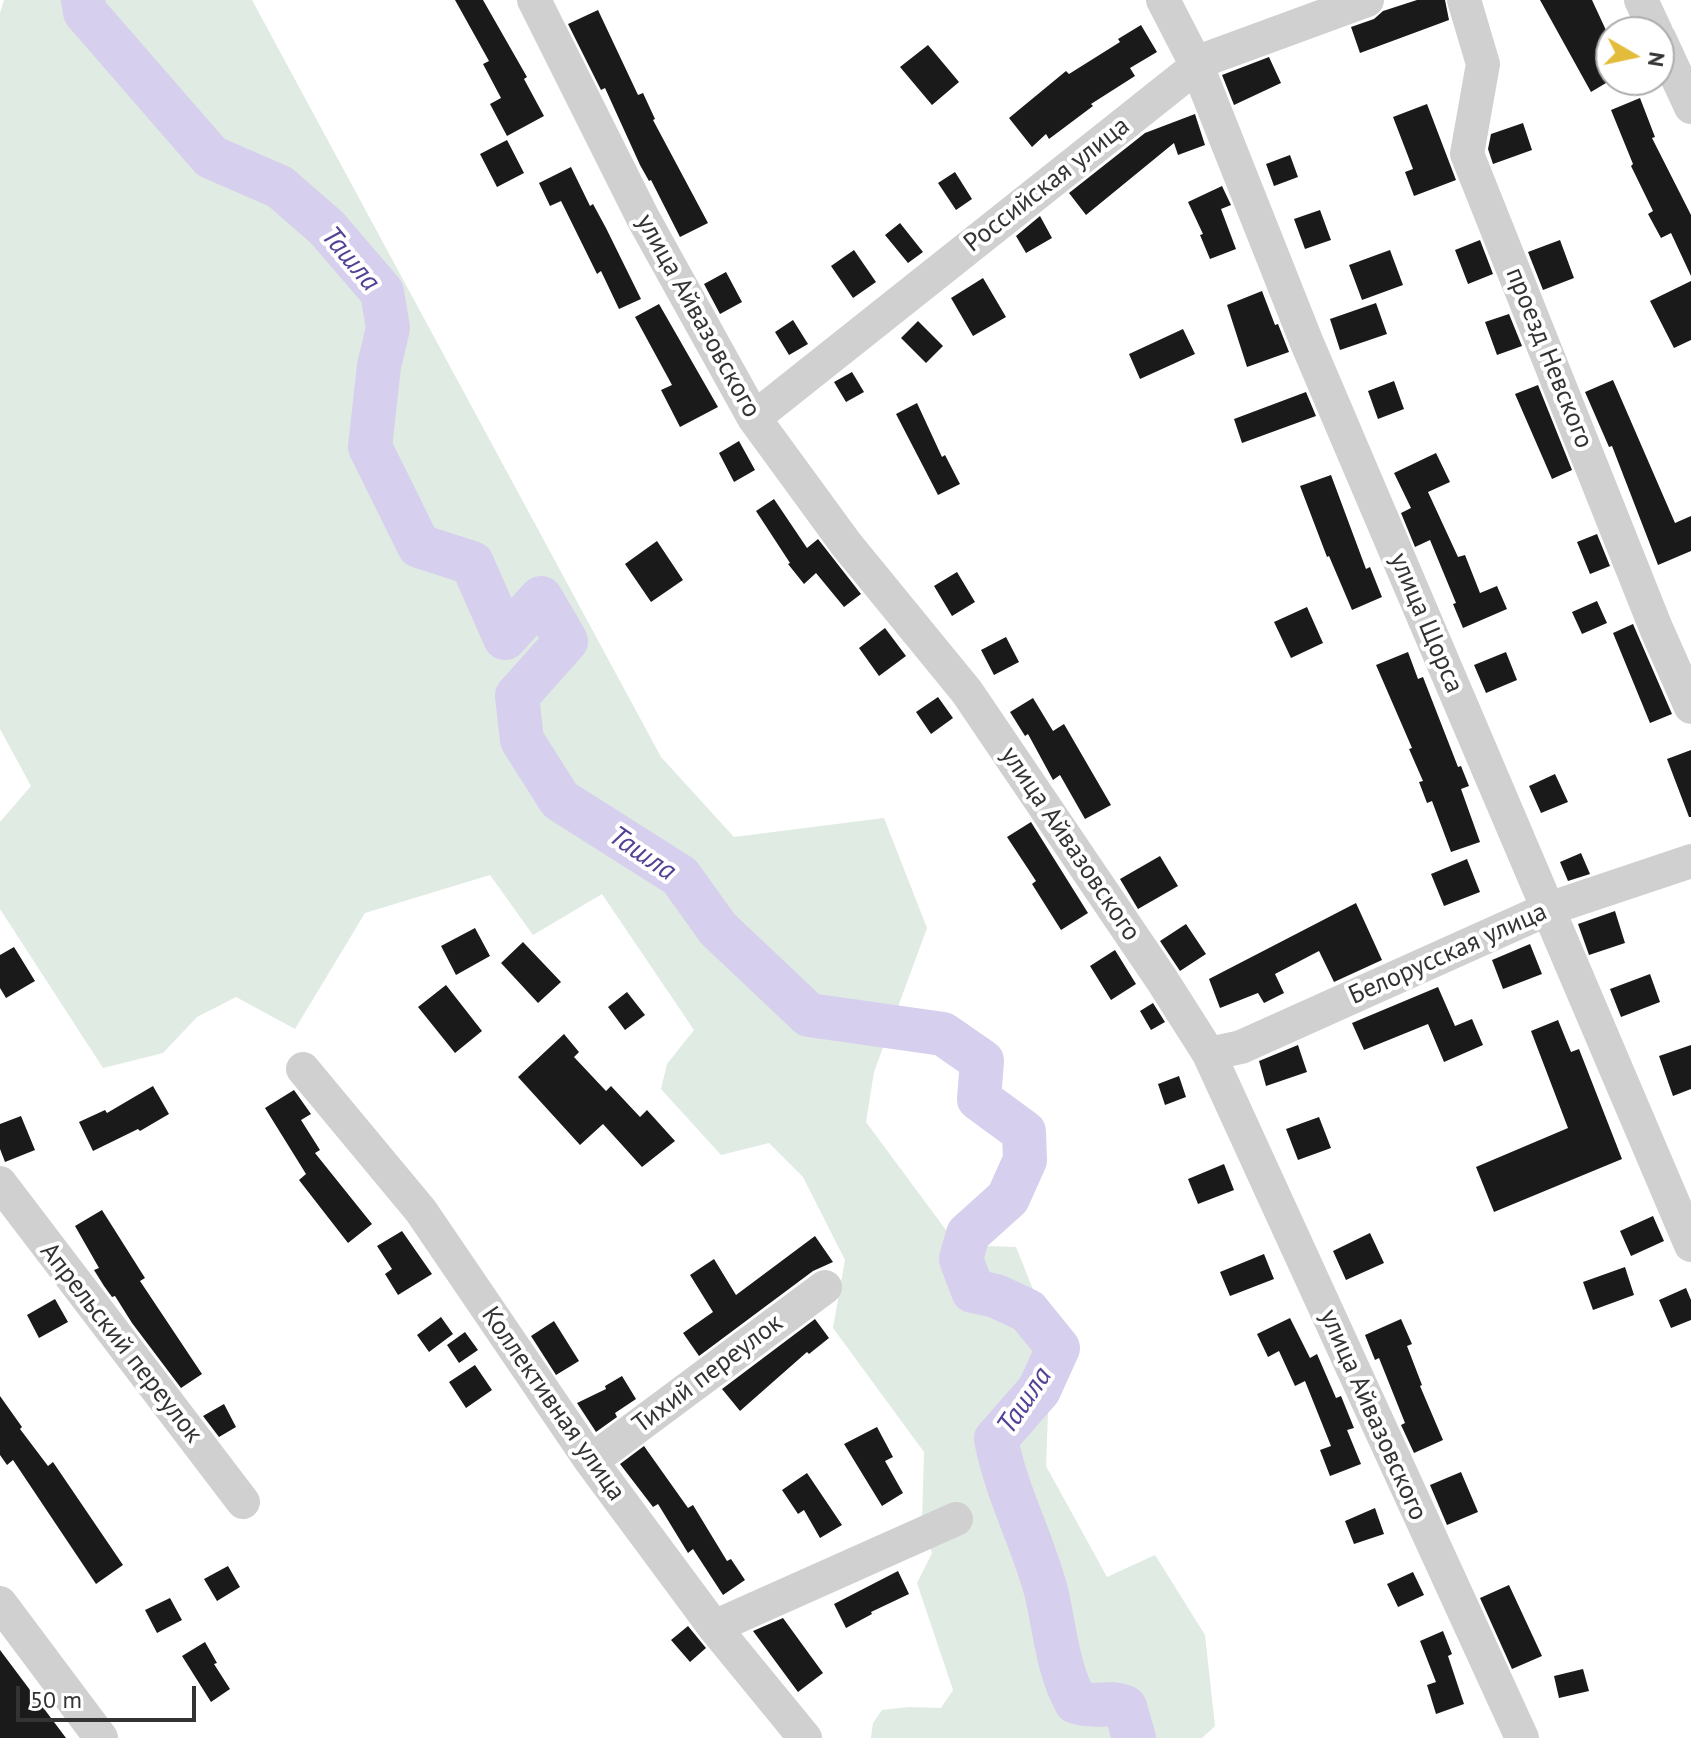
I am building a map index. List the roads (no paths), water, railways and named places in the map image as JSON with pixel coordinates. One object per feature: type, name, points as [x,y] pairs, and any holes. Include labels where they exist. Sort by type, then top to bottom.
[{"type":"street","name":"улица Айвазовского","points":[[534,0],[643,218],[754,418],[846,544],[967,692],[1209,1054],[1522,1738]]},
{"type":"street","name":"улица Щорса","points":[[1163,0],[1197,66],[1313,358],[1691,1245]]},
{"type":"street","name":"Российская улица","points":[[754,418],[1197,66],[1209,58],[1367,0]]},
{"type":"street","name":"проезд Невского","points":[[1464,0],[1483,64],[1467,154],[1650,613],[1691,707]]},
{"type":"street","points":[[1675,72],[1691,107]]},
{"type":"street","name":"Белорусская улица","points":[[1209,1054],[1241,1047],[1548,909],[1691,861]]},
{"type":"street","name":"Коллективная улица","points":[[303,1069],[421,1211],[591,1461],[714,1627],[805,1738]]},
{"type":"street","name":"Апрельский переулок","points":[[0,1183],[243,1502]]},
{"type":"street","name":"Тихий переулок","points":[[591,1461],[825,1287]]},
{"type":"street","points":[[714,1627],[956,1519]]},
{"type":"street","points":[[0,1603],[101,1738]]},
{"type":"waterway","name":"Ташла","points":[[83,0],[85,12],[211,157],[280,187],[327,228],[382,292],[388,328],[379,366],[370,447],[419,546],[472,563],[505,638],[541,598],[566,641],[517,696],[522,740],[560,800],[680,876],[718,929],[809,1015],[943,1034],[982,1061],[979,1099],[1024,1132],[1025,1160],[1008,1198],[968,1234],[961,1259],[973,1291],[996,1296],[1028,1311],[1058,1348],[1039,1390],[996,1439],[1000,1459],[1046,1591],[1061,1662],[1076,1702],[1125,1707],[1134,1738]]}]
